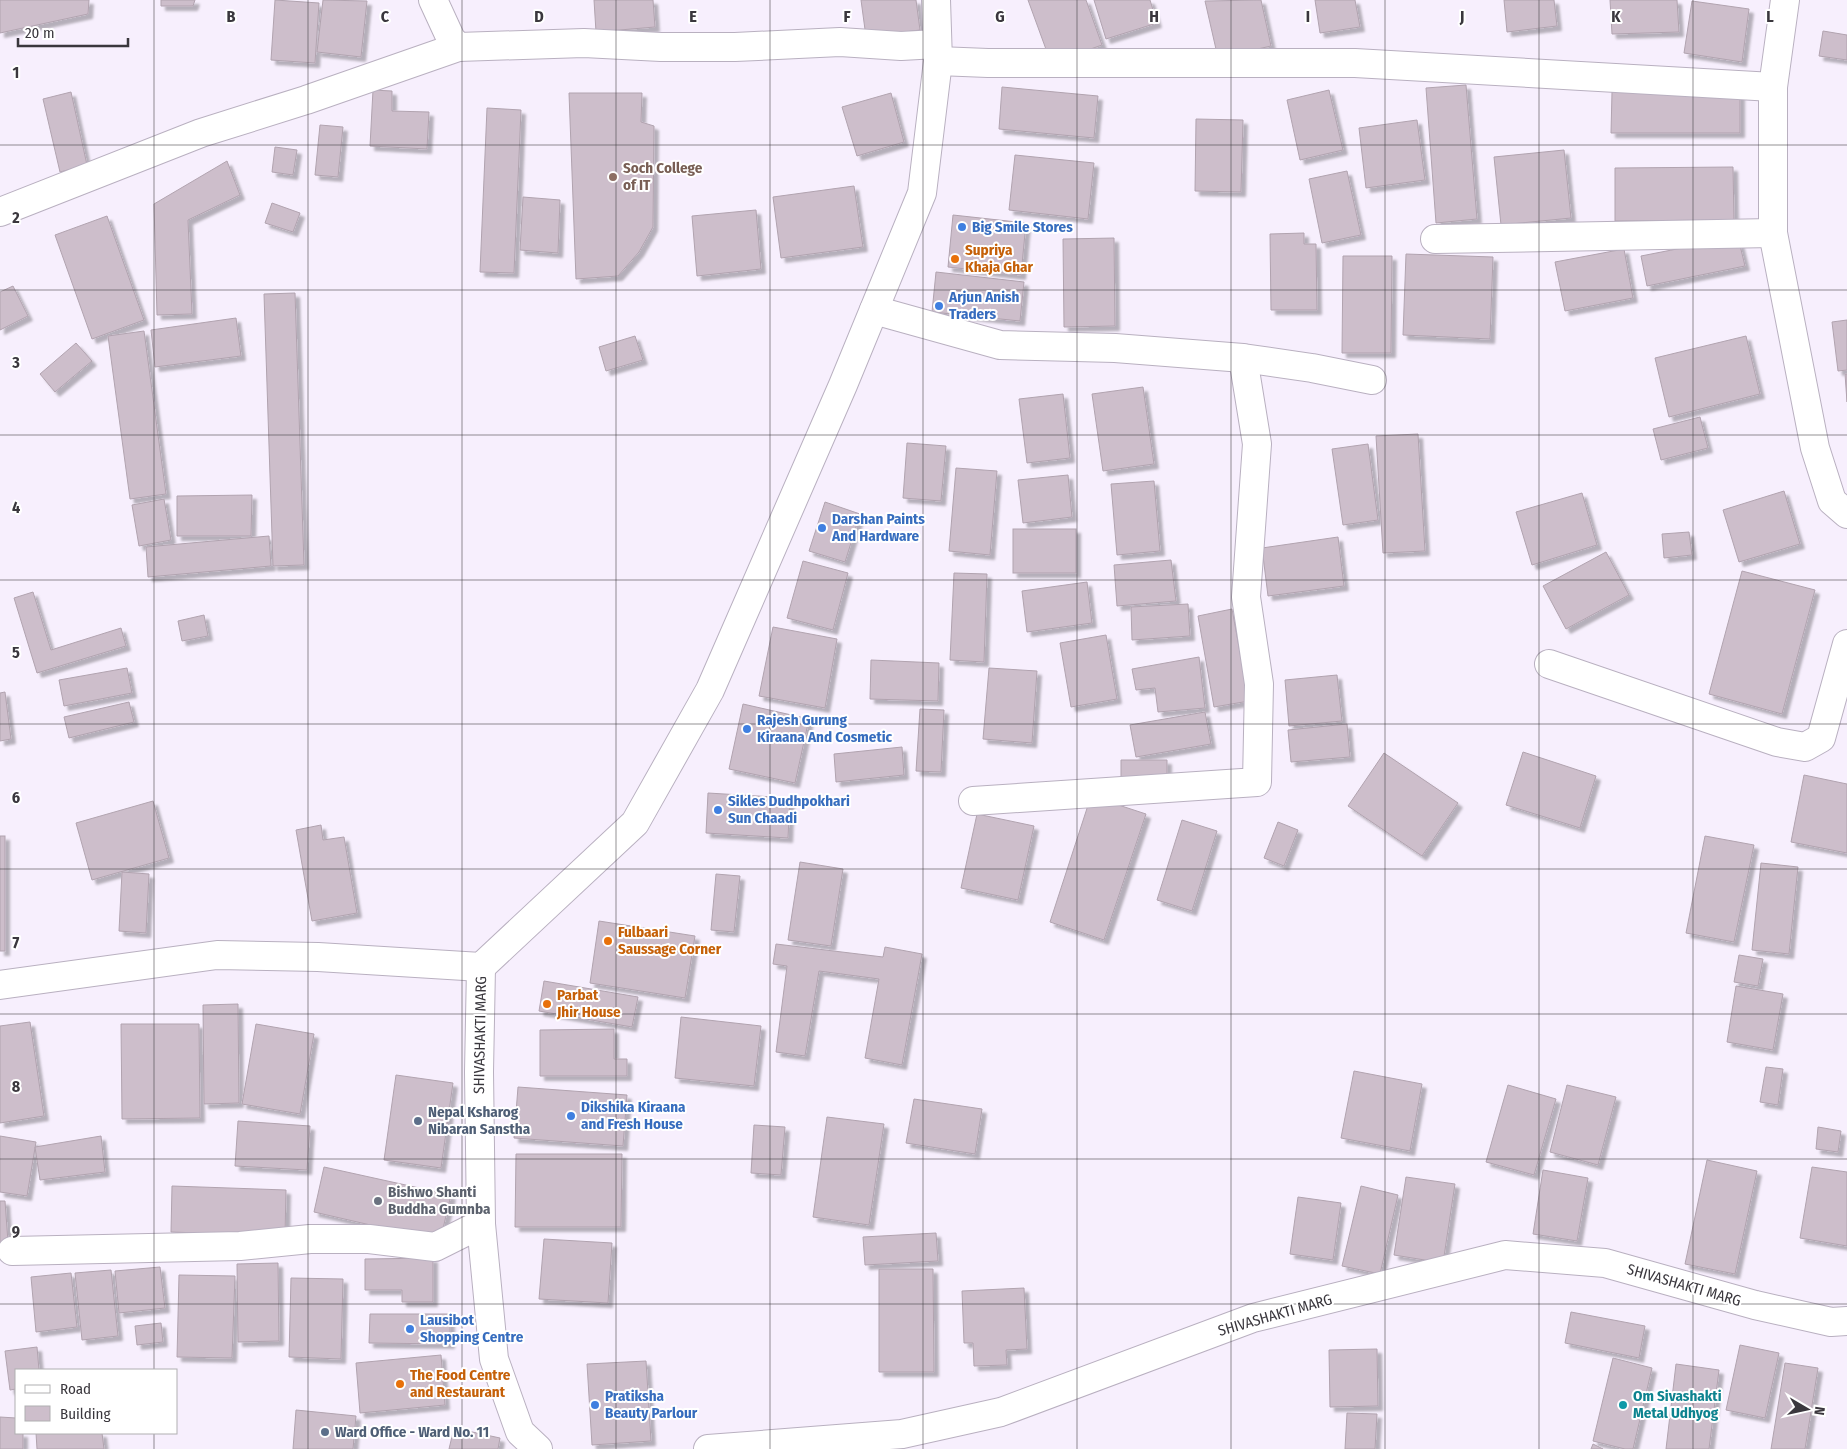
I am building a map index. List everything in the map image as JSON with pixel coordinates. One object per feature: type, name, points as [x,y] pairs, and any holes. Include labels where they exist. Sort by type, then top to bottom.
[{"type":"street","points":[[433,0],[451,39],[458,47]]},
{"type":"street","points":[[0,985],[217,955],[318,957],[481,967],[635,823],[710,690],[874,310],[922,193],[937,52],[936,0]]},
{"type":"street","points":[[1785,0],[1773,87],[1773,233],[1815,448],[1832,501],[1847,514]]},
{"type":"street","points":[[0,212],[201,133],[306,100],[458,47],[584,43],[661,47],[726,47],[840,42],[901,46],[988,63],[1355,63],[1773,87]]},
{"type":"street","points":[[1434,239],[1773,233]]},
{"type":"street","points":[[874,310],[1000,345],[1115,348],[1243,358],[1312,368],[1372,380]]},
{"type":"street","points":[[973,801],[1257,782],[1259,684],[1246,597],[1257,444],[1243,358]]},
{"type":"street","points":[[1550,664],[1777,742],[1805,747],[1821,738],[1847,644]]},
{"type":"street","name":"SHIVASHAKTI MARG","points":[[481,967],[479,1072],[481,1224],[494,1359],[520,1432],[538,1449]]},
{"type":"street","points":[[12,1251],[240,1246],[310,1238],[369,1239],[435,1247],[481,1224]]},
{"type":"street","name":"SHIVASHAKTI MARG","points":[[708,1449],[902,1441],[1001,1412],[1252,1318],[1504,1255],[1605,1263],[1755,1305],[1831,1322],[1847,1321]]},
{"type":"building","points":[[0,0],[89,0],[88,14],[0,33]]},
{"type":"building","points":[[161,0],[195,0],[193,6],[161,6]]},
{"type":"building","points":[[275,0],[319,3],[315,63],[271,60]]},
{"type":"building","points":[[323,0],[367,1],[361,57],[317,52]]},
{"type":"building","points":[[594,0],[653,0],[655,27],[596,32]]},
{"type":"building","points":[[861,0],[916,0],[920,30],[866,37]]},
{"type":"building","points":[[1028,0],[1086,0],[1102,45],[1051,63]]},
{"type":"building","points":[[1094,0],[1150,0],[1157,23],[1106,39]]},
{"type":"building","points":[[1261,0],[1271,46],[1218,58],[1205,1]]},
{"type":"building","points":[[1315,0],[1355,0],[1360,27],[1320,33]]},
{"type":"building","points":[[1504,0],[1554,0],[1557,26],[1507,32]]},
{"type":"building","points":[[1610,0],[1677,0],[1679,32],[1612,34]]},
{"type":"building","points":[[1692,1],[1749,9],[1742,62],[1684,53]]},
{"type":"building","points":[[1823,31],[1847,35],[1847,60],[1819,56]]},
{"type":"building","points":[[1466,85],[1477,219],[1436,223],[1426,88]]},
{"type":"building","points":[[1002,87],[1098,96],[1094,138],[999,129]]},
{"type":"building","points":[[373,90],[392,91],[392,111],[429,112],[427,149],[370,146]]},
{"type":"building","points":[[1329,90],[1343,150],[1300,160],[1287,100]]},
{"type":"building","points":[[71,92],[87,165],[60,172],[43,99]]},
{"type":"building","points":[[1612,92],[1740,92],[1740,133],[1611,133]]},
{"type":"building","name":"Soch College of IT","points":[[569,93],[642,93],[641,122],[654,126],[653,227],[639,252],[618,276],[576,279]]},
{"type":"building","points":[[891,93],[904,142],[857,156],[842,107]]},
{"type":"building","points":[[487,108],[521,110],[514,273],[480,272]]},
{"type":"building","points":[[1196,119],[1243,120],[1241,192],[1195,191]]},
{"type":"building","points":[[1417,120],[1425,180],[1366,188],[1359,128]]},
{"type":"building","points":[[320,125],[343,127],[338,177],[315,175]]},
{"type":"building","points":[[275,147],[297,150],[293,175],[272,172]]},
{"type":"building","points":[[1564,150],[1571,218],[1501,225],[1494,157]]},
{"type":"building","points":[[1015,155],[1094,163],[1088,219],[1009,210]]},
{"type":"building","points":[[227,161],[240,195],[188,220],[192,314],[157,315],[154,204]]},
{"type":"building","points":[[1733,167],[1734,220],[1615,221],[1615,168]]},
{"type":"building","points":[[1347,171],[1361,235],[1322,243],[1309,179]]},
{"type":"building","points":[[854,186],[863,247],[781,258],[773,197]]},
{"type":"building","points":[[523,197],[560,200],[558,253],[520,250]]},
{"type":"building","points":[[272,203],[300,213],[293,232],[265,223]]},
{"type":"building","points":[[756,210],[761,269],[697,276],[692,216]]},
{"type":"building","points":[[953,215],[1026,223],[1021,275],[948,267]]},
{"type":"building","points":[[107,216],[144,320],[92,339],[55,235]]},
{"type":"building","points":[[1304,233],[1304,244],[1316,244],[1317,310],[1271,310],[1270,234]]},
{"type":"building","points":[[1738,237],[1745,266],[1647,286],[1641,256]]},
{"type":"building","points":[[1114,238],[1115,326],[1064,327],[1063,239]]},
{"type":"building","points":[[1624,249],[1633,298],[1565,311],[1555,262]]},
{"type":"building","points":[[1406,254],[1493,257],[1490,339],[1403,335]]},
{"type":"building","points":[[1343,256],[1392,256],[1391,353],[1342,353]]},
{"type":"building","points":[[936,272],[1024,282],[1020,321],[932,312]]},
{"type":"building","points":[[13,286],[28,316],[0,330],[0,292]]},
{"type":"building","points":[[295,293],[304,565],[273,566],[264,294]]},
{"type":"building","points":[[236,318],[241,356],[155,367],[151,330]]},
{"type":"building","points":[[1847,320],[1847,370],[1838,371],[1832,322]]},
{"type":"building","points":[[144,331],[166,494],[130,499],[108,336]]},
{"type":"building","points":[[635,336],[643,360],[606,371],[599,347]]},
{"type":"building","points":[[1746,336],[1760,394],[1669,417],[1655,358]]},
{"type":"building","points":[[76,343],[92,361],[55,392],[40,374]]},
{"type":"building","points":[[1845,374],[1847,374],[1847,402]]},
{"type":"building","points":[[1143,387],[1154,464],[1103,471],[1092,394]]},
{"type":"building","points":[[1063,394],[1070,458],[1027,463],[1019,399]]},
{"type":"building","points":[[1700,417],[1708,448],[1661,460],[1653,429]]},
{"type":"building","points":[[1418,434],[1425,551],[1383,553],[1376,436]]},
{"type":"building","points":[[907,443],[946,446],[941,501],[903,498]]},
{"type":"building","points":[[1368,444],[1378,520],[1343,525],[1332,449]]},
{"type":"building","points":[[956,468],[997,471],[990,555],[949,551]]},
{"type":"building","points":[[1068,475],[1072,517],[1023,523],[1018,480]]},
{"type":"building","points":[[1154,481],[1160,551],[1117,555],[1111,484]]},
{"type":"building","points":[[1784,491],[1800,544],[1739,562],[1723,510]]},
{"type":"building","points":[[1582,493],[1597,545],[1532,565],[1516,512]]},
{"type":"building","points":[[252,495],[251,536],[177,536],[177,496]]},
{"type":"building","points":[[164,499],[171,540],[139,546],[132,505]]},
{"type":"building","points":[[825,502],[860,514],[845,562],[809,551]]},
{"type":"building","points":[[1013,529],[1076,529],[1076,573],[1013,573]]},
{"type":"building","points":[[1689,532],[1692,555],[1664,558],[1662,534]]},
{"type":"building","points":[[269,536],[271,566],[148,577],[146,547]]},
{"type":"building","points":[[1338,537],[1344,586],[1268,596],[1262,548]]},
{"type":"building","points":[[1606,552],[1629,595],[1566,629],[1543,586]]},
{"type":"building","points":[[1171,560],[1176,601],[1117,606],[1114,565]]},
{"type":"building","points":[[803,561],[848,573],[833,630],[787,618]]},
{"type":"building","points":[[1742,571],[1815,590],[1782,714],[1709,694]]},
{"type":"building","points":[[954,573],[987,574],[984,662],[950,660]]},
{"type":"building","points":[[1087,582],[1092,623],[1027,632],[1022,591]]},
{"type":"building","points":[[33,592],[51,650],[121,628],[126,646],[37,673],[14,598]]},
{"type":"building","points":[[1188,604],[1190,636],[1132,640],[1131,607]]},
{"type":"building","points":[[1232,609],[1249,701],[1214,707],[1198,616]]},
{"type":"building","points":[[204,615],[208,636],[182,641],[178,621]]},
{"type":"building","points":[[773,627],[837,639],[825,708],[759,696]]},
{"type":"building","points":[[1106,635],[1117,699],[1071,707],[1060,643]]},
{"type":"building","points":[[1199,657],[1205,708],[1158,712],[1155,688],[1136,690],[1132,669]]},
{"type":"building","points":[[871,660],[939,663],[938,701],[870,699]]},
{"type":"building","points":[[127,668],[132,693],[64,706],[59,680]]},
{"type":"building","points":[[989,668],[1037,671],[1032,743],[983,739]]},
{"type":"building","points":[[1337,675],[1342,721],[1289,726],[1285,680]]},
{"type":"building","points":[[5,692],[11,739],[0,741],[0,693]]},
{"type":"building","points":[[129,702],[134,722],[69,738],[64,717]]},
{"type":"building","points":[[743,704],[809,719],[795,783],[729,769]]},
{"type":"building","points":[[920,709],[944,710],[941,772],[916,771]]},
{"type":"building","points":[[1205,712],[1211,744],[1136,757],[1130,725]]},
{"type":"building","points":[[1347,724],[1350,757],[1291,762],[1288,730]]},
{"type":"building","points":[[902,747],[904,775],[836,782],[834,754]]},
{"type":"building","points":[[1523,752],[1596,776],[1580,828],[1506,805]]},
{"type":"building","points":[[1384,753],[1458,803],[1422,856],[1348,806]]},
{"type":"building","points":[[1121,760],[1167,760],[1167,784],[1121,785]]},
{"type":"building","points":[[1804,775],[1847,784],[1847,853],[1791,842]]},
{"type":"building","points":[[708,793],[790,798],[788,838],[706,833]]},
{"type":"building","points":[[1091,796],[1146,814],[1104,940],[1050,922]]},
{"type":"building","points":[[153,801],[169,858],[92,880],[76,823]]},
{"type":"building","points":[[977,814],[1034,826],[1018,900],[961,888]]},
{"type":"building","points":[[1182,820],[1217,831],[1192,911],[1157,900]]},
{"type":"building","points":[[1278,822],[1298,830],[1284,866],[1264,858]]},
{"type":"building","points":[[321,825],[323,840],[344,837],[357,913],[312,921],[296,830]]},
{"type":"building","points":[[0,836],[5,836],[5,951],[0,951]]},
{"type":"building","points":[[1705,836],[1754,845],[1734,942],[1686,933]]},
{"type":"building","points":[[800,862],[843,869],[831,946],[788,940]]},
{"type":"building","points":[[1761,863],[1798,867],[1789,954],[1752,950]]},
{"type":"building","points":[[122,872],[149,874],[146,933],[119,931]]},
{"type":"building","points":[[716,874],[740,876],[734,932],[711,930]]},
{"type":"building","points":[[599,921],[695,936],[685,998],[590,983]]},
{"type":"building","points":[[776,944],[883,957],[885,947],[922,954],[902,1065],[865,1058],[879,979],[819,971],[805,1056],[776,1052],[787,966],[773,964]]},
{"type":"building","points":[[1739,955],[1763,959],[1758,986],[1734,982]]},
{"type":"building","points":[[544,981],[638,997],[632,1027],[539,1011]]},
{"type":"building","points":[[1736,986],[1783,994],[1773,1050],[1727,1042]]},
{"type":"building","points":[[238,1004],[239,1103],[204,1104],[203,1005]]},
{"type":"building","points":[[681,1017],[761,1026],[754,1086],[675,1078]]},
{"type":"building","points":[[30,1022],[44,1116],[0,1123],[0,1026]]},
{"type":"building","points":[[121,1024],[199,1024],[200,1118],[122,1119]]},
{"type":"building","points":[[256,1024],[314,1034],[300,1114],[242,1104]]},
{"type":"building","points":[[614,1029],[614,1059],[627,1059],[627,1076],[540,1076],[540,1030]]},
{"type":"building","points":[[1766,1067],[1783,1069],[1778,1105],[1760,1102]]},
{"type":"building","points":[[1354,1071],[1422,1084],[1410,1151],[1341,1138]]},
{"type":"building","name":"Nepal Ksharog Nibaran Sanstha","points":[[396,1075],[453,1083],[441,1168],[384,1160]]},
{"type":"building","points":[[1508,1085],[1556,1099],[1534,1175],[1486,1162]]},
{"type":"building","points":[[1567,1085],[1616,1097],[1598,1165],[1550,1152]]},
{"type":"building","name":"Dikshika Kiraana and Fresh House","points":[[518,1087],[627,1095],[623,1146],[514,1138]]},
{"type":"building","points":[[914,1099],[982,1109],[975,1154],[906,1143]]},
{"type":"building","points":[[827,1117],[884,1124],[869,1225],[813,1217]]},
{"type":"building","points":[[238,1121],[310,1126],[307,1170],[235,1166]]},
{"type":"building","points":[[754,1125],[785,1127],[781,1175],[751,1173]]},
{"type":"building","points":[[1818,1127],[1841,1131],[1838,1152],[1816,1149]]},
{"type":"building","points":[[0,1136],[36,1142],[27,1196],[0,1192]]},
{"type":"building","points":[[101,1136],[105,1172],[40,1180],[35,1147]]},
{"type":"building","points":[[516,1154],[622,1154],[621,1227],[515,1227]]},
{"type":"building","points":[[1707,1160],[1757,1171],[1735,1274],[1685,1264]]},
{"type":"building","points":[[324,1167],[451,1195],[440,1241],[314,1212]]},
{"type":"building","points":[[1812,1167],[1847,1172],[1847,1246],[1800,1238]]},
{"type":"building","points":[[1543,1170],[1588,1178],[1577,1241],[1533,1234]]},
{"type":"building","points":[[1406,1177],[1455,1184],[1443,1263],[1394,1255]]},
{"type":"building","points":[[172,1186],[286,1190],[285,1236],[171,1232]]},
{"type":"building","points":[[1361,1186],[1398,1195],[1380,1274],[1342,1266]]},
{"type":"building","points":[[1298,1197],[1341,1203],[1333,1260],[1290,1254]]},
{"type":"building","points":[[0,1201],[5,1201],[8,1242],[0,1243]]},
{"type":"building","points":[[936,1233],[938,1261],[865,1265],[863,1237]]},
{"type":"building","points":[[544,1239],[612,1243],[608,1303],[539,1299]]},
{"type":"building","points":[[433,1258],[433,1302],[402,1302],[402,1290],[365,1290],[365,1259]]},
{"type":"building","points":[[278,1263],[279,1341],[238,1342],[237,1264]]},
{"type":"building","points":[[160,1267],[165,1308],[119,1313],[115,1271]]},
{"type":"building","points":[[879,1269],[933,1269],[934,1372],[879,1372]]},
{"type":"building","points":[[111,1270],[118,1336],[82,1340],[75,1273]]},
{"type":"building","points":[[71,1273],[77,1327],[36,1332],[31,1277]]},
{"type":"building","points":[[179,1275],[235,1276],[232,1358],[177,1357]]},
{"type":"building","points":[[291,1278],[343,1279],[341,1359],[289,1357]]},
{"type":"building","points":[[1024,1288],[1027,1349],[1006,1350],[1007,1365],[974,1366],[973,1343],[964,1343],[962,1291]]},
{"type":"building","points":[[1571,1312],[1645,1326],[1639,1358],[1565,1343]]},
{"type":"building","name":"Lausibot Shopping Centre","points":[[370,1314],[450,1314],[450,1344],[369,1343]]},
{"type":"building","points":[[161,1323],[163,1342],[137,1345],[135,1326]]},
{"type":"building","points":[[1740,1345],[1779,1353],[1765,1418],[1726,1410]]},
{"type":"building","points":[[37,1347],[39,1369],[15,1369],[15,1389],[10,1390],[5,1351]]},
{"type":"building","points":[[1377,1349],[1378,1406],[1330,1407],[1329,1350]]},
{"type":"building","name":"The Food Centre and Restaurant","points":[[441,1355],[445,1405],[360,1413],[356,1363]]},
{"type":"building","name":"Om Sivashakti Metal Udhyog","points":[[1613,1358],[1652,1368],[1633,1449],[1625,1449],[1593,1441]]},
{"type":"building","points":[[646,1361],[651,1441],[592,1445],[587,1364]]},
{"type":"building","points":[[1785,1363],[1818,1368],[1805,1449],[1771,1449]]},
{"type":"building","points":[[1676,1364],[1719,1370],[1709,1449],[1666,1449]]},
{"type":"building","name":"Ward Office - Ward No. 11","points":[[296,1410],[356,1416],[353,1449],[293,1449]]},
{"type":"building","points":[[1347,1413],[1377,1414],[1375,1449],[1345,1449]]},
{"type":"building","points":[[0,1417],[15,1418],[15,1434],[23,1434],[23,1449],[0,1449]]},
{"type":"building","points":[[454,1428],[500,1438],[498,1449],[449,1449]]},
{"type":"building","points":[[36,1434],[102,1434],[104,1449],[37,1449]]},
{"type":"building","points":[[1593,1444],[1603,1449],[1591,1449]]},
{"type":"place","name":"Soch College of IT","points":[[613,177]]},
{"type":"place","name":"Big Smile Stores","points":[[962,227]]},
{"type":"place","name":"Supriya Khaja Ghar","points":[[955,259]]},
{"type":"place","name":"Arjun Anish Traders","points":[[939,306]]},
{"type":"place","name":"Darshan Paints And Hardware","points":[[822,528]]},
{"type":"place","name":"Rajesh Gurung Kiraana And Cosmetic","points":[[747,729]]},
{"type":"place","name":"Sikles Dudhpokhari Sun Chaadi","points":[[718,810]]},
{"type":"place","name":"Fulbaari Saussage Corner","points":[[608,941]]},
{"type":"place","name":"Parbat Jhir House","points":[[547,1004]]},
{"type":"place","name":"Dikshika Kiraana and Fresh House","points":[[571,1116]]},
{"type":"place","name":"Nepal Ksharog Nibaran Sanstha","points":[[418,1121]]},
{"type":"place","name":"Bishwo Shanti Buddha Gumnba","points":[[378,1201]]},
{"type":"place","name":"Lausibot Shopping Centre","points":[[410,1329]]},
{"type":"place","name":"The Food Centre and Restaurant","points":[[400,1384]]},
{"type":"place","name":"Pratiksha Beauty Parlour","points":[[595,1405]]},
{"type":"place","name":"Om Sivashakti Metal Udhyog","points":[[1623,1405]]},
{"type":"place","name":"Ward Office - Ward No. 11","points":[[325,1432]]}]
